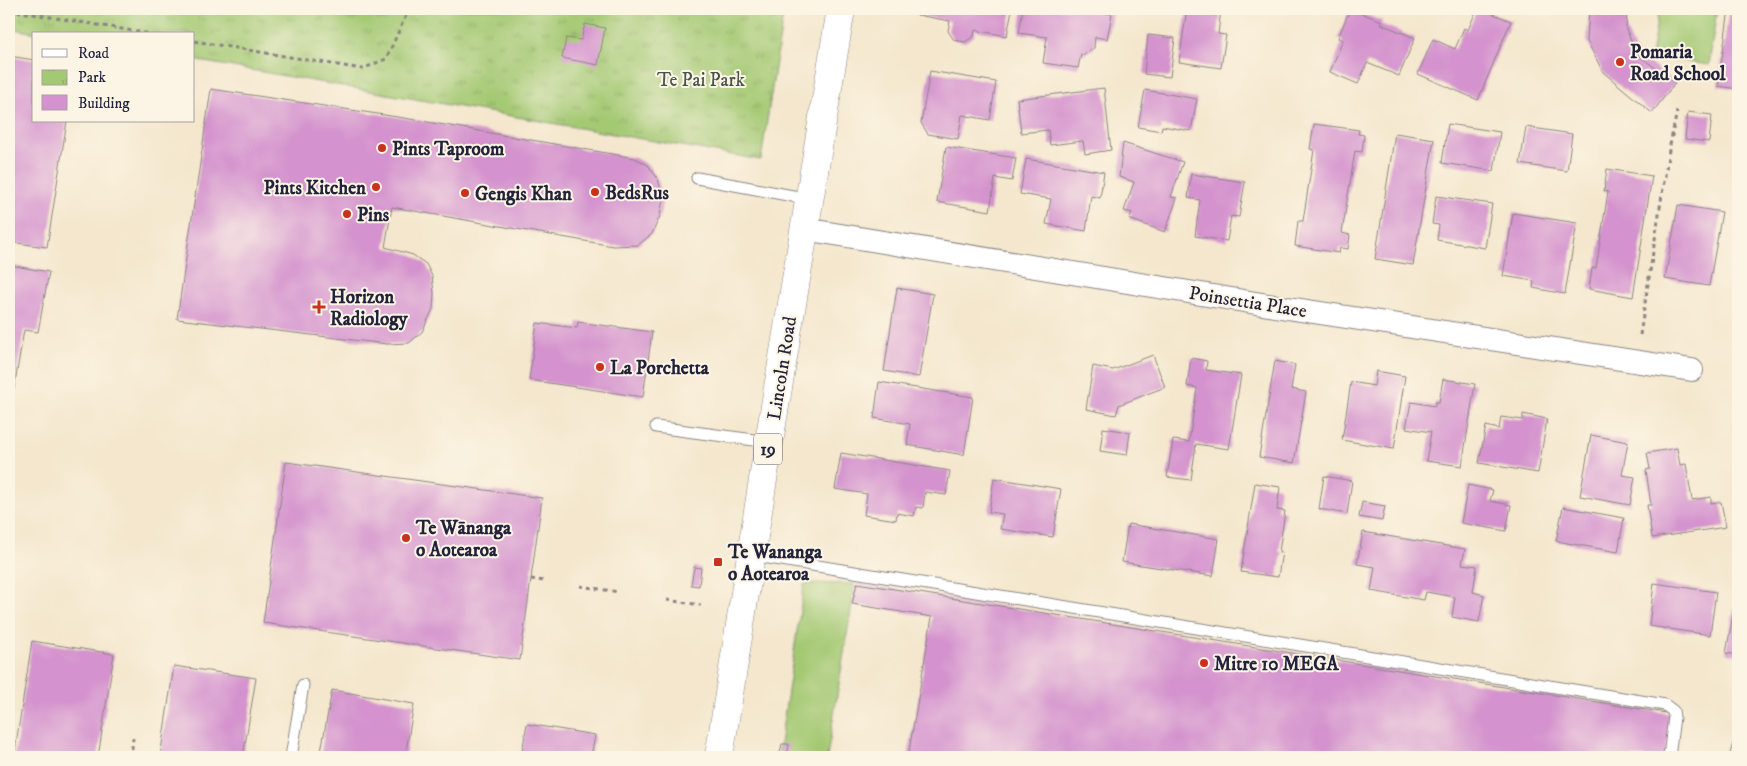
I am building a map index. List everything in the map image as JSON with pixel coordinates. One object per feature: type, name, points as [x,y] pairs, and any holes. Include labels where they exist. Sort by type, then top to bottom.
[{"type":"main road","name":"Lincoln Road","points":[[719,757],[841,9]]},
{"type":"street","name":"Poinsettia Place","points":[[804,229],[1253,302],[1692,370]]},
{"type":"lane","points":[[697,178],[809,199]]},
{"type":"lane","points":[[656,426],[769,442]]},
{"type":"lane","points":[[751,555],[1646,705],[1665,705],[1674,711],[1669,757]]},
{"type":"lane","points":[[291,757],[303,685]]},
{"type":"path","points":[[195,41],[362,68],[386,59],[409,9]]},
{"type":"path","points":[[9,10],[139,32]]},
{"type":"path","points":[[1640,341],[1669,150],[1677,111]]},
{"type":"path","points":[[531,579],[544,581]]},
{"type":"path","points":[[580,586],[619,592]]},
{"type":"path","points":[[667,600],[701,605]]},
{"type":"path","points":[[130,757],[134,738]]},
{"type":"green space","name":"Te Pai Park","points":[[9,9],[784,9],[761,160],[195,60],[195,32],[32,32],[9,28]]},
{"type":"green space","points":[[1659,9],[1717,9],[1709,65],[1651,56]]},
{"type":"green space","points":[[808,583],[854,584],[827,757],[778,757],[804,585]]},
{"type":"building","points":[[918,9],[1012,9],[1007,36],[975,30],[974,36],[965,42],[954,40],[948,31],[950,21],[917,15]]},
{"type":"building","points":[[1023,9],[1080,9],[1112,14],[1107,39],[1095,37],[1094,48],[1084,55],[1081,54],[1078,68],[1043,63],[1047,37],[1019,33]]},
{"type":"building","points":[[1187,9],[1221,9],[1218,34],[1226,35],[1221,68],[1179,62]]},
{"type":"building","points":[[1350,9],[1382,21],[1381,24],[1415,38],[1399,76],[1367,63],[1358,84],[1330,72],[1343,40],[1338,38]]},
{"type":"building","points":[[1477,9],[1511,21],[1478,100],[1418,74],[1433,39],[1455,49],[1464,28],[1468,30]]},
{"type":"building","points":[[1589,9],[1627,9],[1626,29],[1637,54],[1675,83],[1652,113],[1603,72],[1587,41]]},
{"type":"building","points":[[1729,9],[1738,9],[1738,89],[1718,86]]},
{"type":"building","points":[[585,24],[605,28],[598,65],[562,58],[566,38],[581,40]]},
{"type":"building","points":[[1148,35],[1175,38],[1170,77],[1144,74]]},
{"type":"building","points":[[9,56],[32,60],[32,122],[67,122],[47,247],[9,242]]},
{"type":"building","points":[[930,71],[996,82],[990,120],[962,115],[958,139],[928,134],[921,123]]},
{"type":"building","points":[[1104,88],[1111,150],[1085,154],[1083,141],[1050,145],[1048,130],[1021,133],[1017,99]]},
{"type":"building","points":[[211,89],[404,118],[635,158],[648,165],[658,179],[663,199],[660,216],[652,234],[638,245],[613,246],[392,207],[385,247],[413,255],[426,264],[432,276],[433,309],[422,332],[409,343],[387,344],[177,319]]},
{"type":"building","points":[[1145,90],[1197,99],[1191,131],[1162,126],[1161,131],[1138,127]]},
{"type":"building","points":[[1688,112],[1712,115],[1709,142],[1685,139]]},
{"type":"building","points":[[1314,124],[1359,130],[1358,134],[1364,135],[1362,152],[1355,151],[1342,233],[1350,235],[1348,249],[1340,248],[1339,253],[1295,246],[1298,221],[1303,221],[1314,150],[1310,149]]},
{"type":"building","points":[[1448,124],[1500,132],[1494,171],[1442,163]]},
{"type":"building","points":[[1526,127],[1572,134],[1567,171],[1520,164]]},
{"type":"building","points":[[1395,133],[1434,139],[1413,265],[1375,259]]},
{"type":"building","points":[[1123,143],[1183,162],[1171,197],[1177,198],[1165,232],[1129,219],[1132,213],[1124,211],[1134,182],[1119,177]]},
{"type":"building","points":[[946,147],[1016,158],[1012,181],[995,178],[990,211],[937,202]]},
{"type":"building","points":[[1026,159],[1104,172],[1100,198],[1091,196],[1086,231],[1046,224],[1051,199],[1020,194]]},
{"type":"building","points":[[1607,169],[1652,176],[1633,297],[1589,289],[1592,268],[1596,268],[1608,192],[1604,191]]},
{"type":"building","points":[[1191,174],[1245,182],[1239,217],[1231,216],[1227,241],[1195,236],[1200,200],[1188,198]]},
{"type":"building","points":[[1436,196],[1492,204],[1485,248],[1437,240],[1439,225],[1432,224]]},
{"type":"building","points":[[1678,205],[1722,212],[1709,286],[1665,279]]},
{"type":"building","points":[[1513,213],[1577,223],[1565,294],[1533,288],[1534,281],[1503,276]]},
{"type":"building","points":[[9,265],[49,272],[38,332],[24,330],[10,412]]},
{"type":"building","points":[[897,288],[933,294],[919,377],[884,371]]},
{"type":"building","points":[[578,322],[652,332],[643,397],[529,380],[537,323],[577,328]]},
{"type":"building","points":[[1153,355],[1165,387],[1119,405],[1116,415],[1086,409],[1093,366],[1113,370]]},
{"type":"building","points":[[1191,358],[1207,361],[1206,370],[1241,375],[1229,449],[1196,444],[1191,480],[1167,477],[1173,440],[1189,442],[1197,388],[1187,386]]},
{"type":"building","points":[[1275,361],[1295,365],[1291,389],[1306,392],[1294,463],[1259,457]]},
{"type":"building","points":[[1376,371],[1405,376],[1394,449],[1342,440],[1351,382],[1374,386]]},
{"type":"building","points":[[1443,379],[1475,384],[1462,466],[1426,461],[1431,432],[1406,428],[1411,402],[1435,406],[1435,402],[1439,402]]},
{"type":"building","points":[[879,382],[973,397],[964,455],[907,445],[910,424],[874,418]]},
{"type":"building","points":[[1523,414],[1547,419],[1538,473],[1479,463],[1486,426],[1499,429],[1501,417],[1523,420]]},
{"type":"building","points":[[1103,428],[1130,432],[1127,455],[1100,451]]},
{"type":"building","points":[[1591,435],[1628,442],[1622,475],[1635,477],[1630,505],[1580,496]]},
{"type":"building","points":[[1677,448],[1680,465],[1686,464],[1692,500],[1711,497],[1711,503],[1721,502],[1726,527],[1652,538],[1647,505],[1651,505],[1646,470],[1650,469],[1647,453]]},
{"type":"building","points":[[841,453],[950,471],[946,495],[925,492],[923,508],[916,507],[914,516],[897,513],[896,520],[864,515],[867,494],[835,489]]},
{"type":"building","name":"Te Wānanga o Aotearoa","points":[[286,462],[542,498],[520,660],[263,623]]},
{"type":"building","points":[[1324,476],[1352,481],[1347,514],[1319,509]]},
{"type":"building","points":[[994,478],[1061,489],[1053,537],[1000,529],[1003,514],[989,512]]},
{"type":"building","points":[[1255,483],[1280,487],[1277,510],[1285,511],[1279,552],[1282,552],[1278,577],[1241,572]]},
{"type":"building","points":[[1468,485],[1493,490],[1490,501],[1511,505],[1506,531],[1461,523]]},
{"type":"building","points":[[1362,502],[1385,506],[1382,521],[1359,517]]},
{"type":"building","points":[[1563,507],[1624,518],[1618,552],[1556,541]]},
{"type":"building","points":[[1128,524],[1219,539],[1213,576],[1122,562]]},
{"type":"building","points":[[1363,532],[1465,549],[1462,564],[1477,566],[1473,592],[1484,595],[1479,622],[1452,617],[1455,597],[1426,592],[1424,600],[1371,591],[1375,567],[1357,564]]},
{"type":"building","points":[[694,567],[701,568],[699,586],[691,585]]},
{"type":"building","name":"Mitre 10 MEGA","points":[[857,583],[1672,714],[1665,757],[908,757],[932,617],[852,604]]},
{"type":"building","points":[[1654,583],[1716,592],[1710,635],[1649,626]]},
{"type":"building","points":[[1738,592],[1738,655],[1726,653]]},
{"type":"building","points":[[32,641],[114,654],[98,757],[14,757]]},
{"type":"building","points":[[174,666],[256,678],[243,757],[160,757]]},
{"type":"building","points":[[332,690],[414,704],[405,757],[320,757]]},
{"type":"building","points":[[527,724],[595,735],[591,757],[521,757]]},
{"type":"building","points":[[1738,726],[1738,757],[1729,757]]},
{"type":"building","points":[[782,744],[789,744],[787,757],[779,757]]},
{"type":"place","name":"Pomaria Road School","points":[[1620,62]]},
{"type":"place","name":"Pints Taproom","points":[[382,148]]},
{"type":"place","name":"Pints Kitchen","points":[[376,187]]},
{"type":"place","name":"BedsRus","points":[[595,192]]},
{"type":"place","name":"Gengis Khan","points":[[465,193]]},
{"type":"place","name":"Pins","points":[[347,214]]},
{"type":"place","name":"Horizon Radiology","points":[[319,307]]},
{"type":"place","name":"La Porchetta","points":[[600,367]]},
{"type":"place","name":"Te Wānanga o Aotearoa","points":[[406,538]]},
{"type":"place","name":"Te Wananga o Aotearoa","points":[[718,562]]},
{"type":"place","name":"Mitre 10 MEGA","points":[[1204,663]]}]
